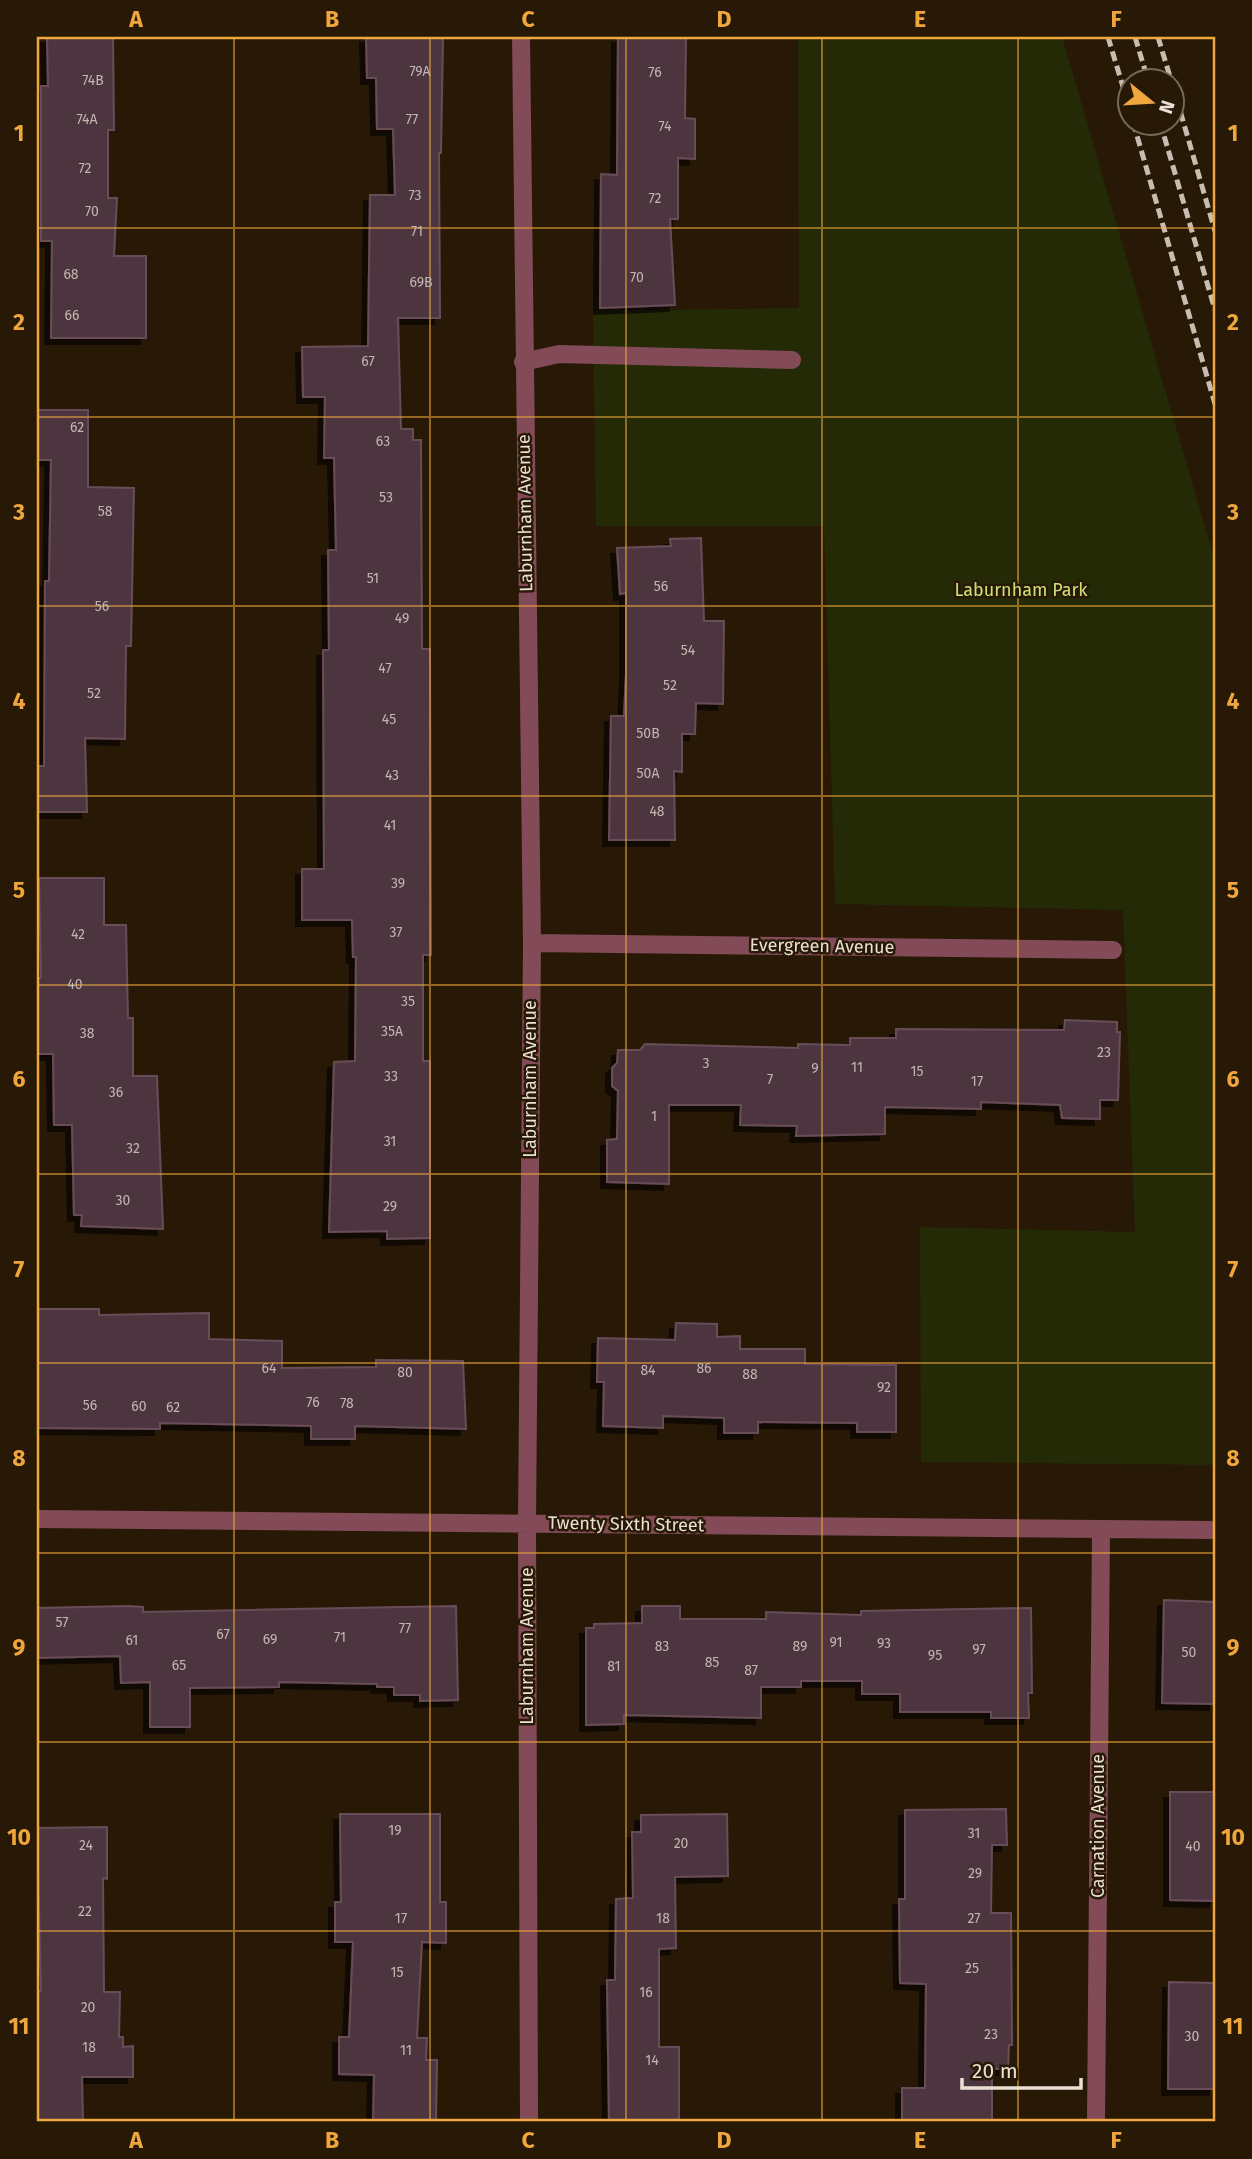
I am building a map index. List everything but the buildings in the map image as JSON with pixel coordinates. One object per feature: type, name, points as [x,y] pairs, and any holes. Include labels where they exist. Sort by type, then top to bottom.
[{"type":"street","name":"Laburnham Avenue","points":[[521,37],[531,943],[527,1523],[529,2122]]},
{"type":"street","points":[[523,362],[559,354],[792,360]]},
{"type":"street","name":"Evergreen Avenue","points":[[531,943],[1113,950]]},
{"type":"street","name":"Twenty Sixth Street","points":[[37,1519],[1215,1530]]},
{"type":"street","name":"Carnation Avenue","points":[[1096,2122],[1101,1530]]},
{"type":"green space","name":"Laburnham Park","points":[[798,37],[1062,37],[1215,561],[1215,1465],[921,1462],[920,1227],[1135,1232],[1123,910],[835,904],[824,526],[596,526],[593,311],[799,308]]},
{"type":"railway","points":[[1108,37],[1117,66]]},
{"type":"railway","points":[[1135,37],[1144,66]]},
{"type":"railway","points":[[1158,37],[1167,66]]},
{"type":"railway","points":[[1186,131],[1215,231]]},
{"type":"railway","points":[[1137,136],[1215,404]]},
{"type":"railway","points":[[1164,136],[1215,310]]}]
